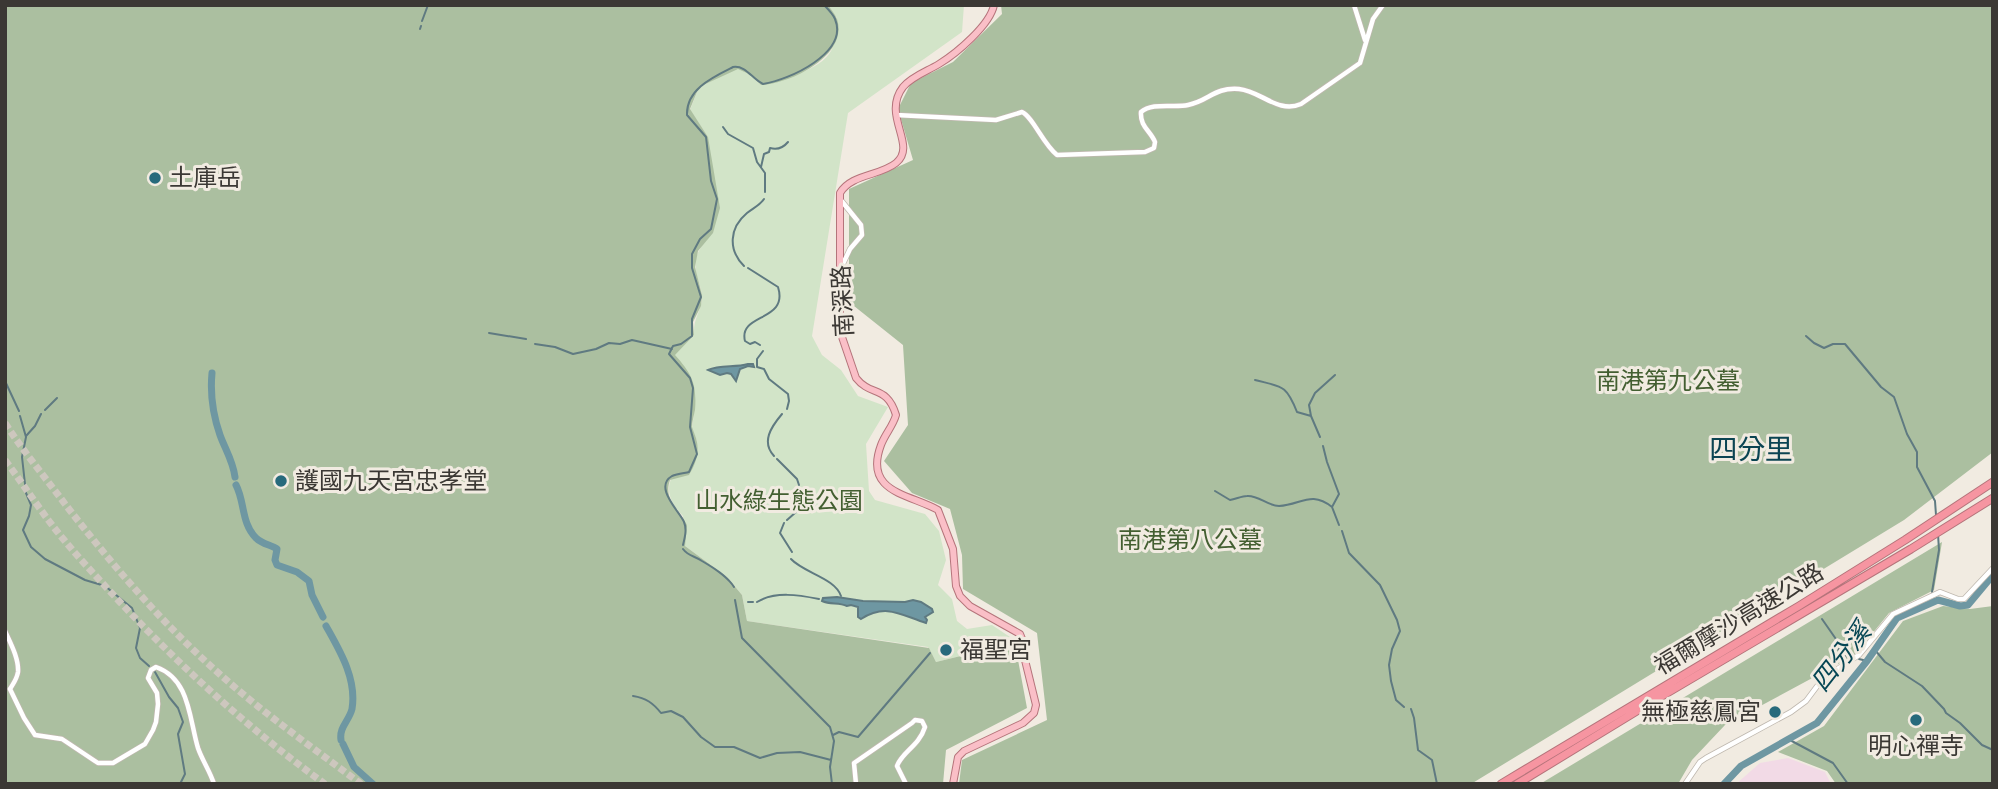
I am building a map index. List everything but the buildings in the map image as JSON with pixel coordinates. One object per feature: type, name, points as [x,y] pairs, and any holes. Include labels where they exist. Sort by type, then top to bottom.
[{"type":"highway","name":"福爾摩沙高速公路","points":[[1501,784],[1799,606],[1993,482]]},
{"type":"highway","name":"福爾摩沙高速公路","points":[[1517,784],[1993,498]]},
{"type":"main road","points":[[840,199],[845,185],[899,160],[904,143],[895,115],[896,101],[905,85],[954,54],[989,18],[993,5]]},
{"type":"main road","name":"南深路","points":[[840,199],[840,329],[852,369],[860,383],[888,397],[896,415],[894,424],[881,443],[878,465],[881,476],[895,493],[939,510],[953,549],[956,586],[960,596],[971,606],[1020,634],[1025,646],[1024,656],[1036,705],[1034,713],[1023,723],[964,751],[958,757],[953,784]]},
{"type":"street","points":[[1354,5],[1365,41]]},
{"type":"street","points":[[895,115],[996,120],[1023,112],[1030,116],[1046,146],[1056,155],[1145,152],[1154,148],[1156,142],[1142,124],[1140,115],[1143,109],[1189,105],[1228,89],[1252,92],[1284,106],[1298,106],[1360,63],[1373,19],[1383,5]]},
{"type":"street","points":[[840,199],[861,225],[862,235],[850,249],[840,272]]},
{"type":"street","points":[[1685,784],[1700,762],[1806,701],[1830,674],[1859,655],[1893,614],[1938,592],[1958,599],[1964,598],[1993,568]]},
{"type":"street","points":[[5,631],[15,653],[18,670],[10,689],[35,735],[62,739],[97,763],[113,763],[145,744],[153,730],[158,705],[157,693],[150,683],[149,674],[150,670],[156,667],[172,676],[183,691],[199,752],[214,784]]},
{"type":"street","points":[[856,784],[853,763],[915,720],[922,721],[925,727],[923,735],[916,746],[899,760],[897,766],[905,784]]},
{"type":"shaded area","points":[[1788,758],[1825,772],[1831,784],[1736,784],[1760,763]]},
{"type":"green space","points":[[5,5],[828,5],[837,19],[838,32],[834,45],[814,66],[786,79],[761,85],[751,75],[738,69],[699,87],[690,109],[708,137],[720,208],[713,233],[698,251],[695,267],[702,295],[701,306],[693,322],[694,335],[675,355],[686,368],[694,386],[695,410],[692,427],[698,448],[697,457],[689,475],[670,480],[670,499],[687,525],[685,546],[727,577],[742,595],[747,621],[929,648],[936,662],[973,653],[1004,657],[1006,647],[1018,660],[1027,708],[946,750],[943,784],[5,784]]},
{"type":"green space","name":"山水綠生態公園","points":[[828,5],[964,5],[962,32],[848,113],[812,336],[822,355],[841,370],[858,396],[888,407],[866,444],[869,491],[875,500],[925,514],[939,531],[946,560],[938,585],[952,599],[957,621],[967,629],[992,625],[1013,639],[1006,647],[1005,657],[973,653],[936,662],[928,647],[747,621],[742,595],[727,577],[685,546],[683,516],[670,496],[669,486],[676,469],[697,441],[692,428],[695,406],[674,355],[694,335],[702,298],[696,257],[713,232],[708,137],[690,110],[699,87],[738,68],[761,85],[809,69],[826,58],[831,51],[837,18]]},
{"type":"green space","points":[[1001,5],[1993,5],[1993,452],[1904,520],[1471,784],[959,784],[962,760],[1047,720],[1037,633],[963,589],[962,555],[950,509],[912,493],[884,461],[908,425],[903,345],[849,302],[849,189],[913,160],[898,109],[911,83],[953,62],[1002,14]]},
{"type":"green space","points":[[1942,542],[1934,590],[1889,613],[1855,655],[1725,725],[1692,760],[1678,784],[1540,784]]},
{"type":"green space","points":[[1943,606],[1970,609],[1993,606],[1993,784],[1836,784],[1827,771],[1778,752],[1824,726],[1903,621]]},
{"type":"water","points":[[753,364],[754,367],[740,369],[736,381],[731,374],[720,375],[708,370],[717,367]]},
{"type":"water","points":[[823,598],[863,601],[913,600],[921,602],[933,612],[925,617],[926,623],[886,611],[861,619],[858,617],[858,607],[822,601]]},
{"type":"waterway","points":[[422,21],[428,5]]},
{"type":"waterway","points":[[683,545],[685,525],[669,499],[665,486],[672,476],[689,472],[697,454],[690,427],[693,388],[690,378],[669,354],[673,346],[692,336],[692,319],[701,297],[692,268],[692,254],[700,239],[711,229],[717,199],[711,181],[706,137],[687,115],[688,106],[702,85],[733,67],[745,70],[763,84],[787,77],[814,63],[833,43],[837,31],[834,17],[824,5]]},
{"type":"waterway","points":[[723,127],[728,134],[753,148],[757,162],[765,173],[765,192]]},
{"type":"waterway","points":[[761,167],[764,154],[769,152],[770,148],[780,148],[788,142]]},
{"type":"waterway","points":[[744,266],[735,253],[734,232],[741,219],[764,199]]},
{"type":"waterway","points":[[748,268],[778,287],[779,298],[776,306],[745,332],[745,341],[760,345]]},
{"type":"waterway","points":[[489,333],[526,339]]},
{"type":"waterway","points":[[1806,336],[1824,348],[1833,344],[1845,344],[1881,387],[1894,397],[1907,434],[1917,452],[1917,467],[1935,501],[1936,515]]},
{"type":"waterway","points":[[535,344],[555,347],[573,354],[609,343],[620,344],[632,340],[672,349]]},
{"type":"waterway","points":[[763,351],[757,359],[757,367],[764,369],[769,379],[788,394],[787,409]]},
{"type":"waterway","points":[[212,373],[216,420],[235,477]]},
{"type":"waterway","points":[[1311,416],[1309,405],[1315,393],[1335,375]]},
{"type":"waterway","points":[[1255,380],[1286,391],[1297,412],[1311,416],[1320,437]]},
{"type":"waterway","points":[[5,381],[19,411]]},
{"type":"waterway","points":[[45,410],[57,398]]},
{"type":"waterway","points":[[26,436],[41,414]]},
{"type":"waterway","points":[[774,456],[768,440],[771,429],[782,414]]},
{"type":"waterway","points":[[20,416],[26,437],[22,457],[26,493],[31,505],[23,530],[31,547],[45,559],[85,580],[105,586],[132,608],[140,628],[136,648],[140,658],[149,666]]},
{"type":"waterway","points":[[1323,446],[1339,494],[1332,507],[1339,525]]},
{"type":"waterway","points":[[777,459],[797,479],[799,485]]},
{"type":"waterway","points":[[236,485],[251,532],[258,540],[277,549],[277,565],[297,572],[309,581],[312,595],[323,617]]},
{"type":"waterway","points":[[787,520],[804,505],[800,489]]},
{"type":"waterway","points":[[1215,491],[1230,500],[1251,496],[1279,506],[1312,499],[1332,507]]},
{"type":"waterway","points":[[784,523],[780,533],[792,552]]},
{"type":"waterway","points":[[1342,531],[1349,553],[1380,585],[1397,620],[1400,631],[1389,665],[1396,700],[1404,707]]},
{"type":"waterway","points":[[1932,592],[1939,550],[1938,534]]},
{"type":"waterway","points":[[683,549],[720,572],[734,587]]},
{"type":"waterway","points":[[791,559],[826,580],[841,596]]},
{"type":"waterway","name":"四分溪","points":[[1724,784],[1741,766],[1817,723],[1867,661],[1897,618],[1938,600],[1960,606],[1968,605],[1993,575]]},
{"type":"waterway","points":[[757,602],[779,595],[819,599]]},
{"type":"waterway","points":[[735,600],[742,638],[830,727],[834,741],[830,767],[832,784]]},
{"type":"waterway","points":[[748,602],[753,602]]},
{"type":"waterway","points":[[1822,619],[1838,642],[1839,655],[1850,657]]},
{"type":"waterway","points":[[326,626],[346,666],[352,687],[352,709],[341,731],[341,740]]},
{"type":"waterway","points":[[1875,650],[1885,662],[1922,686],[1946,713],[1982,745],[1993,750]]},
{"type":"waterway","points":[[833,735],[839,732],[858,737],[930,653]]},
{"type":"waterway","name":"四分溪","points":[[1859,659],[1867,661]]},
{"type":"waterway","points":[[155,672],[178,708],[183,722],[178,734],[185,774],[180,784]]},
{"type":"waterway","points":[[633,696],[649,702],[661,713],[671,711],[683,717],[701,737],[715,747],[734,747],[760,758],[777,753],[800,752],[831,760]]},
{"type":"waterway","points":[[1411,709],[1418,750],[1432,760],[1437,784]]},
{"type":"waterway","points":[[1788,739],[1833,763],[1848,784]]},
{"type":"waterway","points":[[343,744],[354,767],[373,784]]},
{"type":"tunnel","points":[[5,423],[100,547],[174,631],[249,699],[361,784]]},
{"type":"tunnel","points":[[5,460],[65,542],[143,626],[243,720],[325,784]]},
{"type":"place","name":"土庫岳","points":[[155,178]]},
{"type":"place","name":"護國九天宮忠孝堂","points":[[281,481]]},
{"type":"place","name":"福聖宮","points":[[946,650]]},
{"type":"place","name":"無極慈鳳宮","points":[[1775,712]]},
{"type":"place","name":"明心禪寺","points":[[1916,720]]},
{"type":"district","name":"四分里","points":[[1751,449]]},
{"type":"park label","name":"南港第九公墓","points":[[1668,381]]},
{"type":"park label","name":"南港第八公墓","points":[[1190,540]]}]
